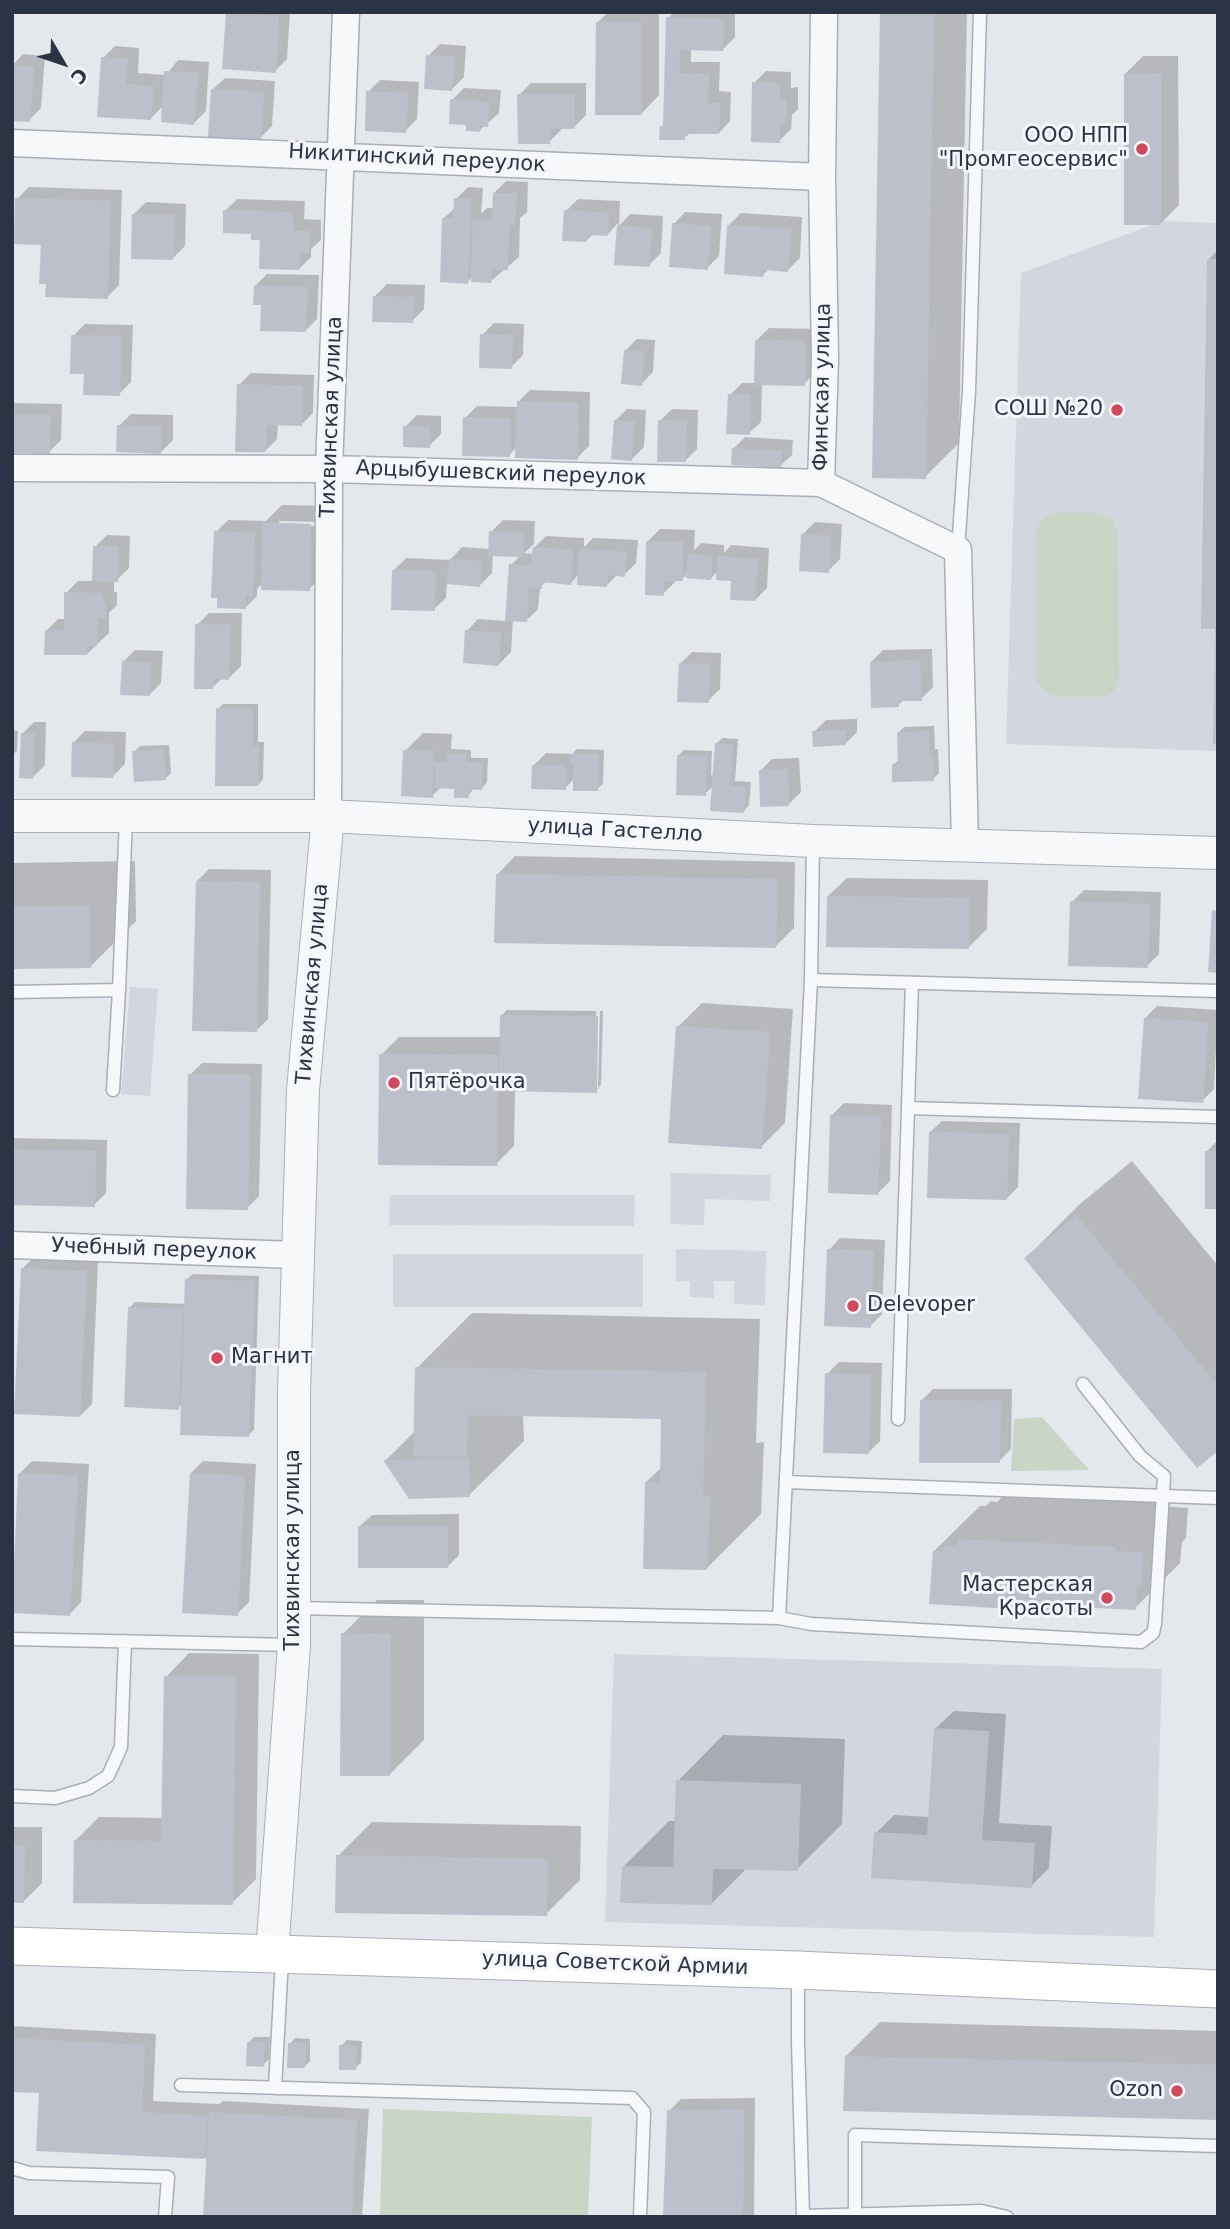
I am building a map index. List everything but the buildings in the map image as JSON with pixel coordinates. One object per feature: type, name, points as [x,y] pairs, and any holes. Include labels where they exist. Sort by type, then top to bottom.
[{"type":"main road","name":"улица Советской Армии","points":[[12,1946],[798,1970],[1218,1989]]},
{"type":"street","name":"Тихвинская улица","points":[[277,1955],[294,1645],[296,1255],[303,1090],[328,816],[329,469],[346,12]]},
{"type":"street","name":"Финская улица","points":[[824,12],[822,177],[825,360],[821,483],[958,550]]},
{"type":"street","name":"Никитинский переулок","points":[[12,143],[822,177]]},
{"type":"street","name":"Арцыбушевский переулок","points":[[12,468],[329,469],[821,483]]},
{"type":"street","points":[[958,550],[965,845]]},
{"type":"street","name":"улица Гастелло","points":[[12,816],[328,816],[813,841],[1218,853]]},
{"type":"street","name":"Учебный переулок","points":[[12,1245],[296,1255]]},
{"type":"lane","points":[[958,550],[969,391],[980,12]]},
{"type":"lane","points":[[113,1090],[126,817]]},
{"type":"lane","points":[[779,1618],[811,980],[813,841]]},
{"type":"lane","points":[[811,980],[1218,991]]},
{"type":"lane","points":[[898,1419],[912,983]]},
{"type":"lane","points":[[12,992],[119,990]]},
{"type":"lane","points":[[908,1108],[1218,1117]]},
{"type":"lane","points":[[294,1608],[779,1618],[811,1624],[1141,1642],[1153,1633],[1155,1624],[1164,1476],[1140,1455],[1083,1384]]},
{"type":"lane","points":[[786,1482],[1218,1498]]},
{"type":"lane","points":[[12,1639],[294,1645]]},
{"type":"lane","points":[[12,1796],[55,1798],[89,1788],[108,1776],[121,1747],[125,1641]]},
{"type":"lane","points":[[275,2088],[277,1955]]},
{"type":"lane","points":[[798,1970],[803,2217],[981,2211],[1007,2217]]},
{"type":"lane","points":[[181,2085],[632,2098],[644,2112],[640,2217]]},
{"type":"lane","points":[[855,2215],[855,2135],[1218,2146]]},
{"type":"lane","points":[[12,2168],[29,2173],[168,2177],[165,2217]]},
{"type":"shaded area","name":"СОШ №20","points":[[1163,221],[1218,223],[1218,751],[1006,744],[1021,273]]},
{"type":"shaded area","points":[[130,987],[158,989],[150,1096],[121,1094]]},
{"type":"shaded area","points":[[671,1173],[771,1175],[770,1201],[705,1199],[704,1225],[670,1224]]},
{"type":"shaded area","points":[[390,1195],[635,1195],[634,1226],[389,1225]]},
{"type":"shaded area","points":[[676,1249],[766,1251],[765,1305],[734,1304],[734,1281],[714,1281],[714,1298],[690,1297],[690,1281],[676,1281]]},
{"type":"shaded area","points":[[393,1254],[643,1254],[643,1307],[393,1307]]},
{"type":"shaded area","points":[[614,1654],[1162,1669],[1154,1937],[605,1922]]},
{"type":"green space","points":[[1055,513],[1098,513],[1112,520],[1118,534],[1119,680],[1113,692],[1103,697],[1056,697],[1045,692],[1036,680],[1036,530],[1042,519]]},
{"type":"green space","points":[[1042,1417],[1089,1470],[1011,1471],[1014,1419]]},
{"type":"green space","points":[[383,2109],[592,2117],[588,2217],[380,2217]]},
{"type":"place","name":"ООО НПП \"Промгеосервис\"","points":[[1142,149]]},
{"type":"place","name":"СОШ №20","points":[[1117,410]]},
{"type":"place","name":"Пятёрочка","points":[[394,1083]]},
{"type":"place","name":"Delevoper","points":[[853,1306]]},
{"type":"place","name":"Магнит","points":[[217,1358]]},
{"type":"place","name":"Мастерская Красоты","points":[[1107,1598]]},
{"type":"place","name":"Ozon","points":[[1177,2091]]}]
